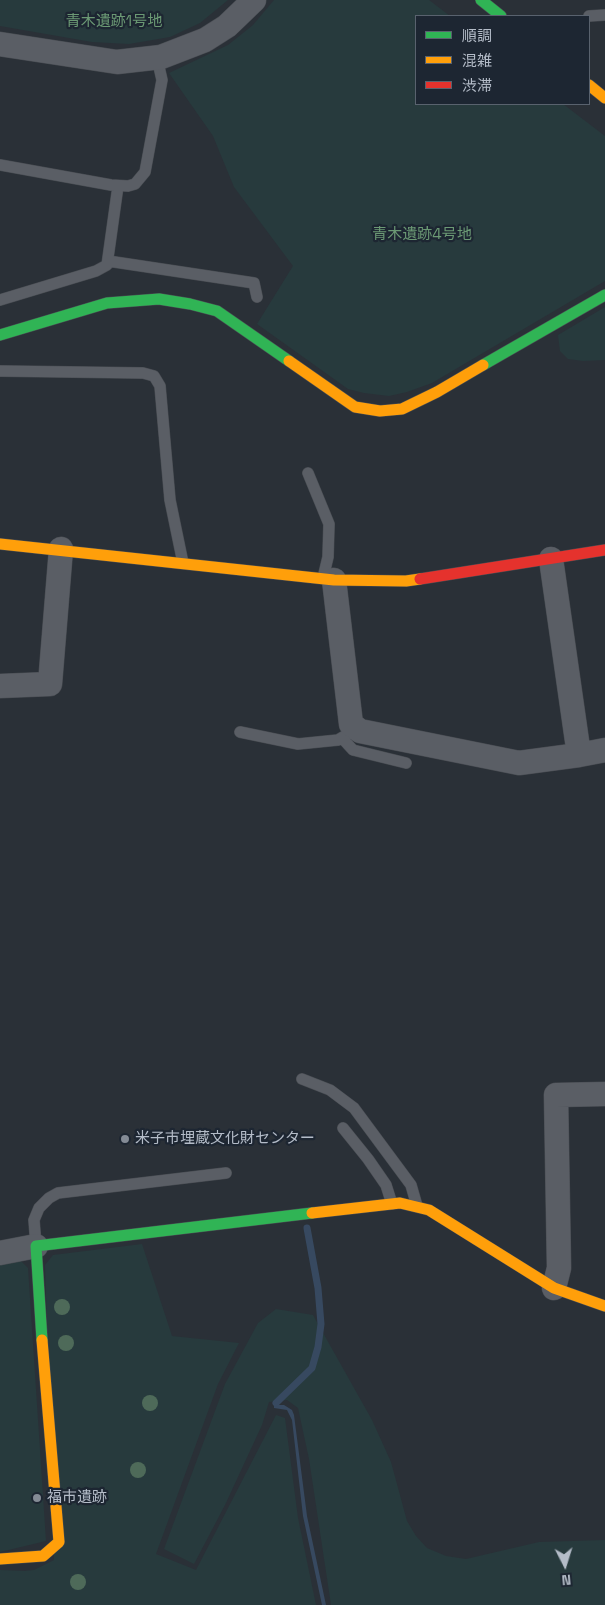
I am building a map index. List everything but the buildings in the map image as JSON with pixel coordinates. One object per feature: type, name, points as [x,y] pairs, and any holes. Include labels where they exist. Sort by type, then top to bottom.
[{"type":"street","points":[[0,44],[117,62],[157,58],[204,40],[227,26],[254,0]]},
{"type":"street","points":[[480,0],[500,15]]},
{"type":"street","points":[[590,86],[605,98]]},
{"type":"street","points":[[0,335],[107,303],[159,299],[190,304],[217,311],[356,407],[380,411],[402,409],[437,392],[605,295]]},
{"type":"street","points":[[0,544],[329,579],[406,581],[605,550]]},
{"type":"street","points":[[0,686],[50,684],[61,549]]},
{"type":"street","points":[[551,559],[579,755]]},
{"type":"street","points":[[329,579],[351,724],[348,732]]},
{"type":"street","points":[[348,732],[360,730],[519,763],[605,750]]},
{"type":"street","points":[[554,1288],[560,1268],[556,1096],[605,1094]]},
{"type":"street","points":[[0,1253],[36,1246],[400,1203],[429,1210],[554,1288],[605,1306]]},
{"type":"street","points":[[0,1559],[43,1556],[59,1542],[40,1319],[36,1246]]},
{"type":"lane","points":[[590,16],[605,15]]},
{"type":"lane","points":[[0,165],[118,186],[135,184],[145,172],[162,80],[157,58]]},
{"type":"lane","points":[[0,300],[96,271],[107,265],[118,186]]},
{"type":"lane","points":[[108,261],[254,283],[257,297]]},
{"type":"lane","points":[[0,371],[143,373],[154,376],[160,386],[170,500],[183,563]]},
{"type":"lane","points":[[308,474],[329,524],[329,579]]},
{"type":"lane","points":[[240,732],[298,744],[338,740],[348,732],[353,750],[406,763]]},
{"type":"lane","points":[[302,1079],[330,1090],[354,1108],[412,1186],[417,1207]]},
{"type":"lane","points":[[343,1128],[386,1185],[392,1204]]},
{"type":"lane","points":[[36,1246],[34,1220],[39,1208],[49,1198],[58,1193],[226,1173]]},
{"type":"green space","name":"青木遺跡1号地","points":[[0,0],[228,0],[200,23],[170,37],[129,44],[92,42],[0,26]]},
{"type":"green space","name":"青木遺跡4号地","points":[[274,0],[429,0],[449,15],[415,15],[415,105],[564,105],[605,136],[605,281],[432,383],[389,396],[348,389],[257,324],[293,266],[234,187],[213,136],[169,73],[228,45],[253,25]]},
{"type":"green space","points":[[605,307],[605,360],[583,361],[568,359],[560,351],[558,335]]},
{"type":"green space","points":[[142,1244],[172,1336],[239,1343],[218,1384],[156,1554],[196,1570],[276,1415],[285,1418],[298,1518],[316,1605],[0,1605],[0,1570],[34,1570],[54,1560],[45,1265],[53,1255]]},
{"type":"green space","points":[[18,1258],[28,1268],[46,1541],[0,1552],[0,1262]]},
{"type":"green space","points":[[276,1309],[313,1315],[372,1420],[391,1462],[407,1521],[416,1536],[427,1548],[446,1556],[466,1559],[539,1542],[605,1540],[605,1605],[331,1605],[309,1459],[298,1408],[287,1400],[269,1402],[262,1425],[225,1505],[194,1564],[164,1549],[225,1384],[258,1323]]},
{"type":"water","points":[[274,1405],[284,1405],[292,1410],[294,1415],[307,1516],[326,1605],[322,1605],[303,1516],[292,1420],[287,1410],[274,1408]]},
{"type":"waterway","points":[[276,1403],[312,1368],[318,1347],[321,1324],[318,1288],[307,1228]]},
{"type":"traffic: fast","points":[[481,0],[500,15]]},
{"type":"traffic: fast","points":[[483,365],[605,295]]},
{"type":"traffic: fast","points":[[0,335],[107,303],[159,299],[217,311],[289,361]]},
{"type":"traffic: fast","points":[[42,1340],[36,1246],[312,1213]]},
{"type":"traffic: slow","points":[[590,86],[605,98]]},
{"type":"traffic: slow","points":[[289,361],[355,407],[380,411],[402,409],[437,392],[483,365]]},
{"type":"traffic: slow","points":[[0,544],[334,580],[406,581],[420,579]]},
{"type":"traffic: slow","points":[[312,1213],[400,1203],[429,1210],[554,1288],[605,1306]]},
{"type":"traffic: slow","points":[[0,1559],[43,1556],[59,1542],[42,1340]]},
{"type":"traffic: jam","points":[[420,579],[605,550]]},
{"type":"place","name":"米子市埋蔵文化財センター","points":[[125,1139]]},
{"type":"place","name":"福市遺跡","points":[[37,1498]]}]
